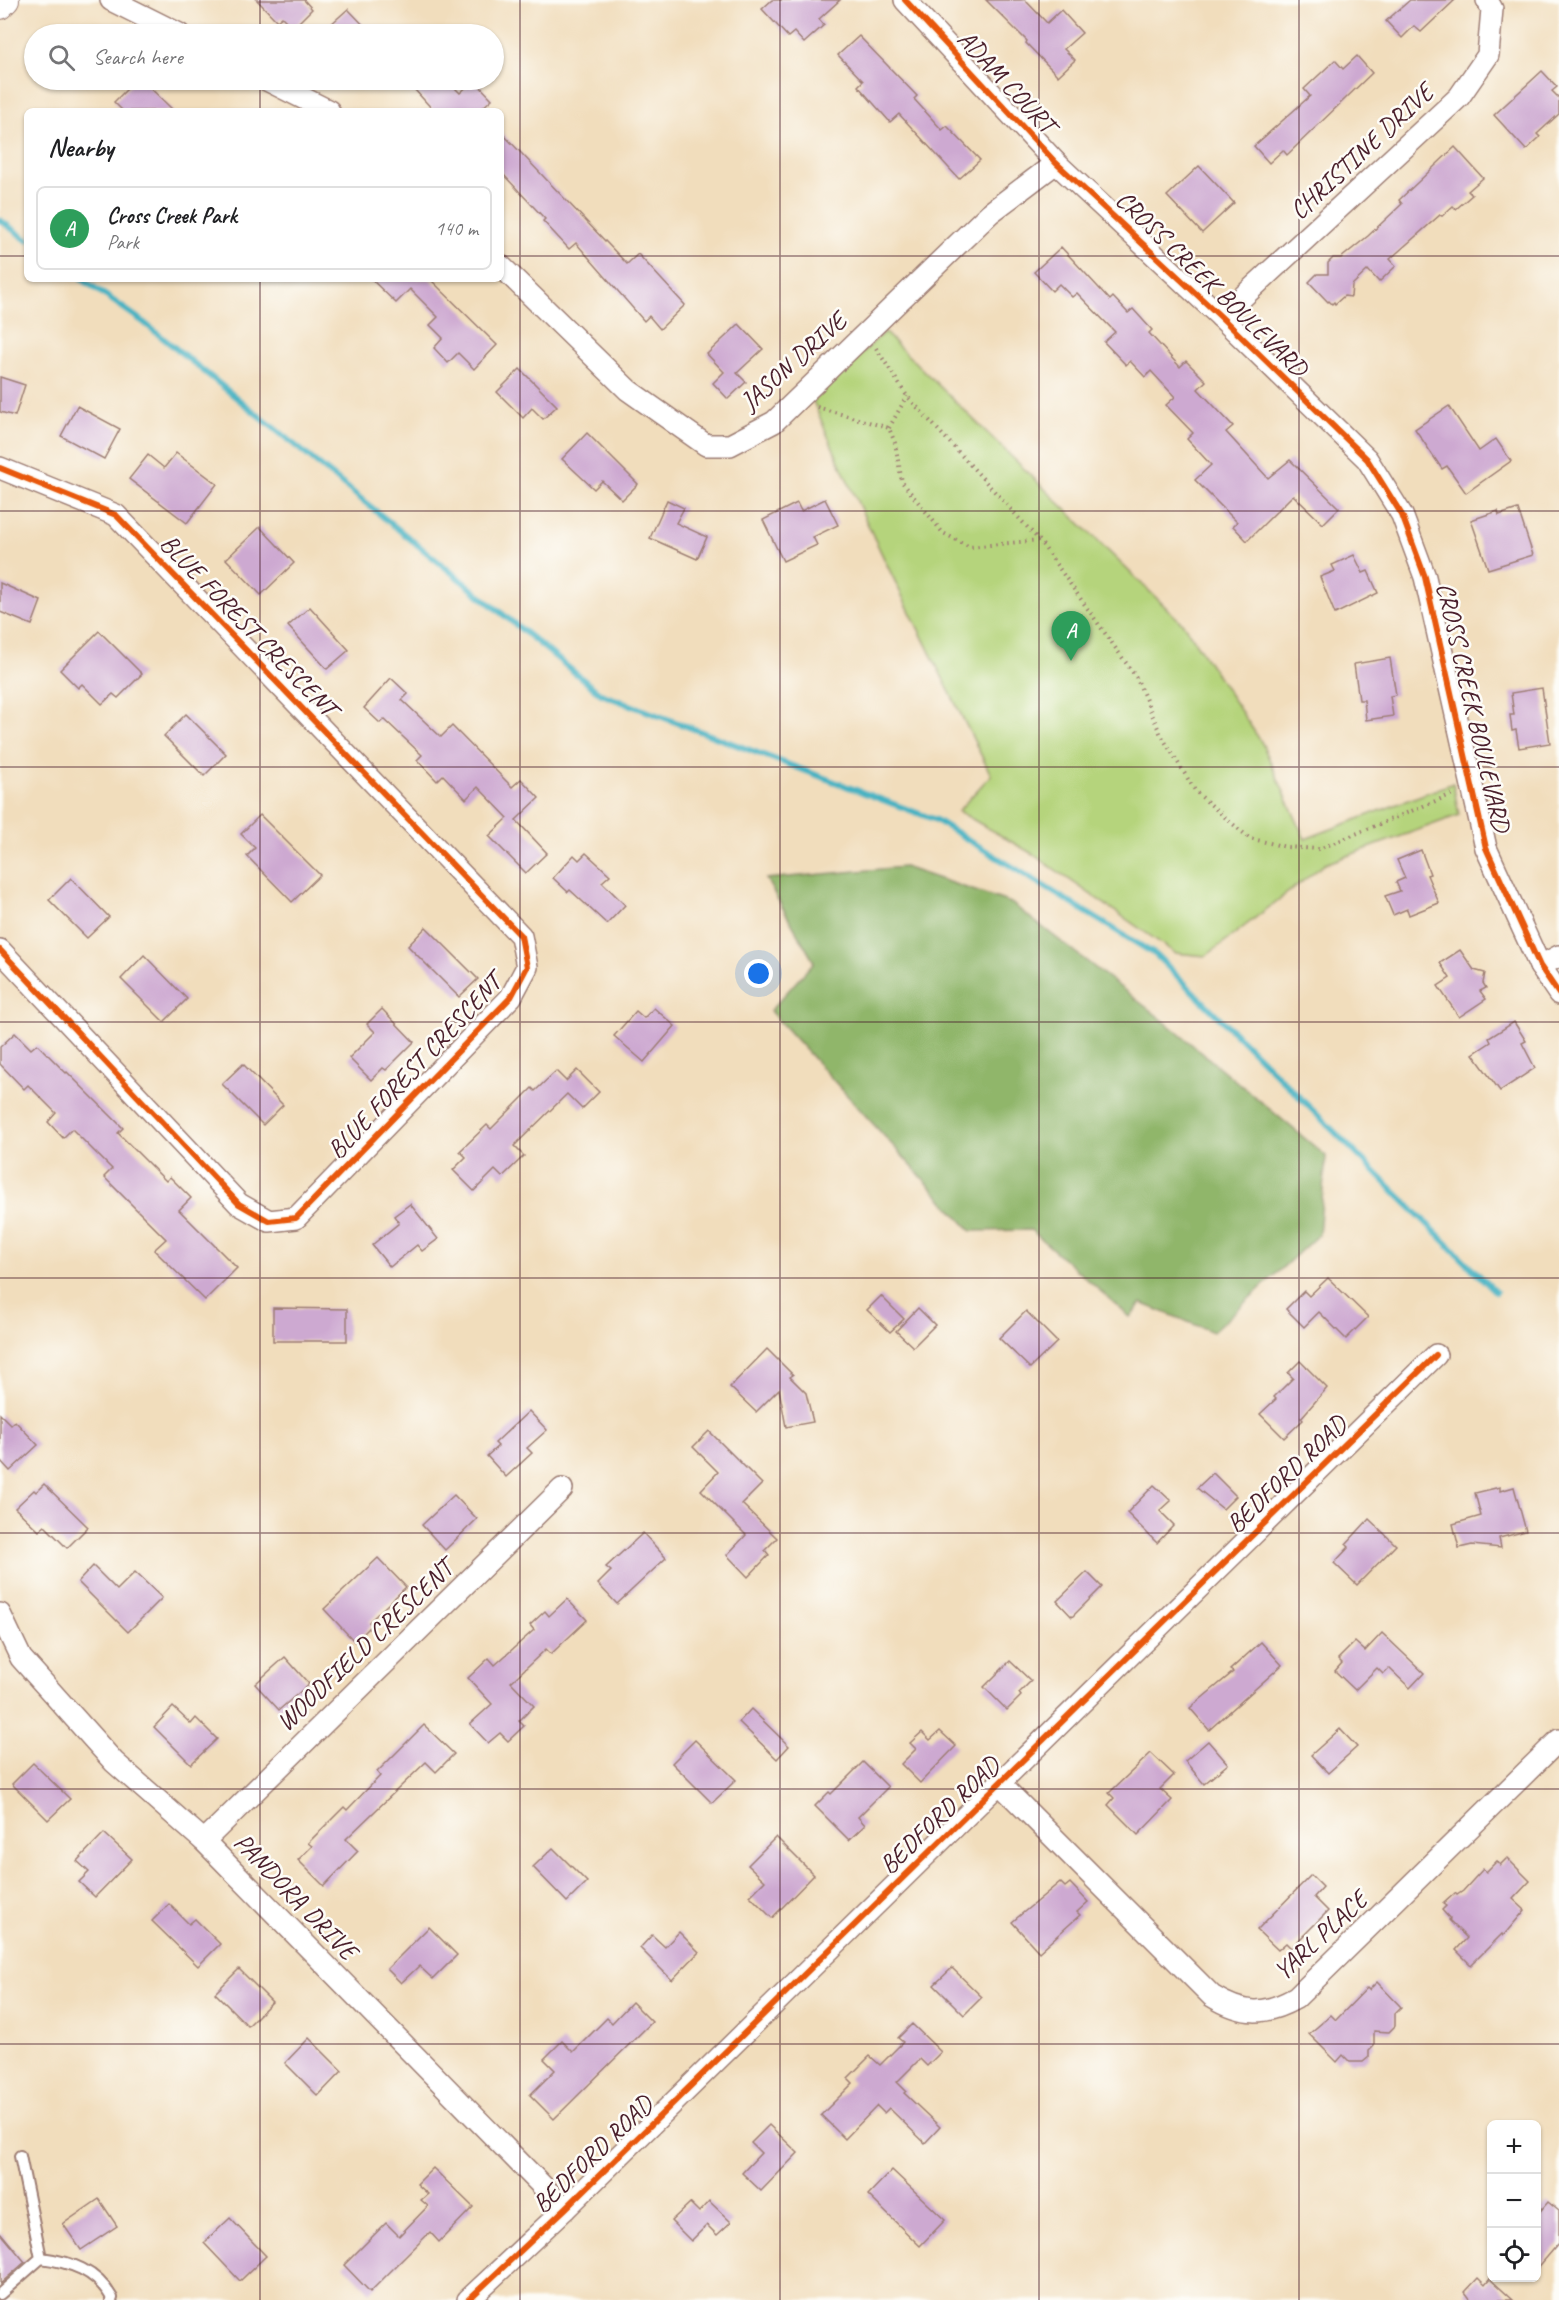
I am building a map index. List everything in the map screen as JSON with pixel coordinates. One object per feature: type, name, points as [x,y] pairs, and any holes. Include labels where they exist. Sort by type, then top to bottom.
[{"type":"street","points":[[0,6],[6,0]]},
{"type":"street","points":[[111,0],[159,24]]},
{"type":"street","name":"ADAM COURT","points":[[905,0],[1056,163]]},
{"type":"street","name":"CHRISTINE DRIVE","points":[[1221,317],[1460,97],[1488,54],[1492,9],[1487,0]]},
{"type":"street","points":[[287,90],[323,108]]},
{"type":"street","name":"CROSS CREEK BOULEVARD","points":[[1056,163],[1221,317],[1367,459],[1402,515],[1425,577],[1486,848],[1540,966],[1559,994]]},
{"type":"street","name":"JASON DRIVE","points":[[504,269],[627,390],[706,445],[730,445],[774,422],[990,213],[1056,163]]},
{"type":"street","name":"BLUE FOREST CRESCENT","points":[[0,468],[116,515],[521,936],[527,967],[511,997],[296,1218],[269,1221],[239,1204],[0,950]]},
{"type":"street","points":[[1540,966],[1559,956]]},
{"type":"street","name":"BEDFORD ROAD","points":[[468,2300],[565,2209],[1436,1355]]},
{"type":"street","name":"WOODFIELD CRESCENT","points":[[204,1841],[562,1489]]},
{"type":"street","name":"PANDORA DRIVE","points":[[0,1614],[21,1658],[114,1762],[204,1841],[565,2209]]},
{"type":"street","name":"YARL PLACE","points":[[999,1784],[1212,1996],[1227,2006],[1245,2011],[1263,2011],[1280,2007],[1296,1998],[1559,1740]]},
{"type":"lane","points":[[20,2156],[41,2258]]},
{"type":"lane","points":[[0,2294],[41,2258],[63,2261],[90,2273],[105,2284],[111,2300]]},
{"type":"path","points":[[866,333],[907,396],[1039,540],[1136,677],[1161,735],[1196,792],[1249,838],[1286,848],[1319,849],[1472,786]]},
{"type":"path","points":[[889,428],[907,396]]},
{"type":"path","points":[[796,401],[889,428]]},
{"type":"path","points":[[889,428],[895,442],[902,483],[943,533],[970,547],[1039,540]]},
{"type":"green space","points":[[884,332],[1184,625],[1262,743],[1305,839],[1453,783],[1459,815],[1325,864],[1206,956],[1175,953],[1031,853],[958,811],[991,775],[877,543],[813,401]]},
{"type":"green space","points":[[904,867],[1011,903],[1159,1017],[1326,1156],[1319,1234],[1213,1332],[1141,1303],[1130,1317],[1031,1230],[971,1231],[770,1011],[814,962],[766,879]]},
{"type":"building","points":[[257,0],[304,0],[312,9],[297,24],[289,24],[282,17],[277,21]]},
{"type":"building","points":[[772,0],[840,0],[819,19],[824,25],[804,43],[794,32],[788,37],[762,9]]},
{"type":"building","points":[[986,0],[1025,0],[1047,23],[1061,10],[1082,33],[1064,49],[1075,60],[1058,76]]},
{"type":"building","points":[[1410,0],[1455,0],[1421,32],[1414,26],[1402,38],[1386,21]]},
{"type":"building","points":[[348,9],[362,24],[331,24]]},
{"type":"building","points":[[859,36],[917,96],[914,99],[942,130],[947,126],[980,160],[959,179],[899,114],[890,122],[858,86],[863,81],[838,55]]},
{"type":"building","points":[[1357,56],[1372,73],[1287,155],[1283,150],[1269,163],[1254,146],[1310,96],[1304,89],[1335,60],[1343,69]]},
{"type":"building","points":[[1542,71],[1557,87],[1552,91],[1559,98],[1559,114],[1537,134],[1540,137],[1526,150],[1494,115]]},
{"type":"building","points":[[126,90],[152,90],[171,108],[120,108],[114,102]]},
{"type":"building","points":[[415,90],[457,90],[460,93],[463,90],[483,90],[492,99],[482,108],[431,108]]},
{"type":"building","points":[[504,135],[627,264],[638,254],[685,305],[660,329],[649,316],[644,321],[576,243],[569,249],[543,221],[545,219],[504,175]]},
{"type":"building","points":[[1455,147],[1483,178],[1468,191],[1472,195],[1456,209],[1453,206],[1442,216],[1440,215],[1390,259],[1396,266],[1379,282],[1368,270],[1352,285],[1351,297],[1344,296],[1335,304],[1328,302],[1309,282],[1317,274],[1328,274],[1328,263],[1333,258],[1341,258],[1368,236],[1402,204],[1399,200]]},
{"type":"building","points":[[1199,166],[1234,203],[1202,233],[1167,196]]},
{"type":"building","points":[[1061,247],[1110,300],[1113,297],[1128,313],[1133,309],[1152,330],[1149,333],[1180,367],[1186,361],[1206,381],[1198,389],[1233,426],[1226,432],[1268,478],[1290,460],[1339,508],[1323,524],[1293,495],[1247,541],[1233,526],[1237,522],[1195,480],[1211,465],[1187,439],[1193,433],[1166,405],[1175,397],[1151,371],[1145,377],[1130,361],[1126,365],[1104,342],[1115,332],[1077,293],[1072,297],[1059,284],[1052,291],[1034,272]]},
{"type":"building","points":[[374,282],[433,282],[497,345],[474,369],[458,353],[448,363],[434,348],[443,338],[430,325],[438,317],[410,289],[396,303]]},
{"type":"building","points":[[739,324],[763,349],[737,373],[746,382],[728,399],[713,383],[724,372],[707,354]]},
{"type":"building","points":[[520,369],[557,406],[543,419],[532,408],[523,418],[497,392]]},
{"type":"building","points":[[0,377],[25,385],[15,416],[0,412]]},
{"type":"building","points":[[77,406],[120,429],[104,459],[61,436]]},
{"type":"building","points":[[1449,406],[1479,451],[1496,439],[1511,461],[1466,493],[1447,466],[1442,469],[1415,429]]},
{"type":"building","points":[[587,433],[638,484],[622,500],[602,481],[594,489],[562,459]]},
{"type":"building","points":[[176,453],[217,484],[187,523],[129,479],[148,455],[164,468]]},
{"type":"building","points":[[825,499],[838,525],[813,537],[817,545],[783,561],[763,520],[797,503],[801,511]]},
{"type":"building","points":[[667,500],[684,508],[676,523],[707,537],[697,559],[650,538]]},
{"type":"building","points":[[1518,509],[1533,555],[1488,569],[1471,520],[1498,511],[1499,515]]},
{"type":"building","points":[[260,527],[294,563],[261,595],[226,559]]},
{"type":"building","points":[[1354,555],[1363,573],[1368,571],[1378,593],[1335,614],[1320,577],[1335,571],[1332,565]]},
{"type":"building","points":[[0,583],[41,601],[32,625],[0,612]]},
{"type":"building","points":[[310,607],[349,650],[327,669],[288,626]]},
{"type":"building","points":[[99,631],[142,674],[118,698],[113,694],[102,704],[82,684],[78,688],[60,670]]},
{"type":"building","points":[[1390,658],[1396,695],[1390,696],[1393,716],[1366,720],[1364,700],[1359,700],[1354,664]]},
{"type":"building","points":[[391,678],[408,694],[402,700],[441,737],[452,726],[512,787],[521,779],[539,798],[516,820],[547,853],[526,873],[489,836],[508,818],[478,787],[466,799],[443,775],[437,781],[417,760],[422,755],[384,719],[380,723],[364,708]]},
{"type":"building","points":[[1542,688],[1550,743],[1519,748],[1516,730],[1512,731],[1510,715],[1514,715],[1511,693]]},
{"type":"building","points":[[186,714],[226,754],[204,776],[164,736]]},
{"type":"building","points":[[260,815],[320,875],[292,902],[247,856],[255,848],[241,834]]},
{"type":"building","points":[[1421,850],[1430,874],[1427,875],[1439,903],[1409,915],[1407,909],[1393,915],[1385,896],[1400,891],[1396,882],[1405,878],[1397,860]]},
{"type":"building","points":[[586,853],[610,875],[602,882],[625,905],[607,924],[570,890],[568,892],[553,878],[574,855],[579,860]]},
{"type":"building","points":[[71,878],[109,917],[87,938],[49,900]]},
{"type":"building","points":[[426,927],[478,979],[459,997],[408,946]]},
{"type":"building","points":[[1460,950],[1474,970],[1485,973],[1483,983],[1486,988],[1480,991],[1486,999],[1459,1017],[1438,986],[1450,978],[1440,963]]},
{"type":"building","points":[[144,955],[187,999],[164,1022],[121,979]]},
{"type":"building","points":[[654,1008],[675,1026],[644,1062],[614,1036],[636,1011],[644,1018]]},
{"type":"building","points":[[382,1009],[414,1042],[386,1070],[383,1068],[371,1080],[349,1058],[375,1032],[367,1024]]},
{"type":"building","points":[[1514,1022],[1526,1041],[1522,1043],[1535,1068],[1500,1091],[1473,1054],[1491,1042],[1489,1038]]},
{"type":"building","points":[[15,1033],[31,1049],[37,1044],[67,1072],[123,1128],[118,1133],[166,1181],[170,1177],[191,1198],[179,1210],[237,1268],[205,1300],[154,1250],[166,1239],[104,1177],[112,1169],[72,1129],[63,1138],[48,1122],[56,1113],[28,1085],[24,1089],[0,1064],[0,1047]]},
{"type":"building","points":[[243,1064],[283,1105],[263,1125],[222,1084]]},
{"type":"building","points":[[577,1070],[599,1092],[582,1109],[567,1094],[514,1146],[524,1156],[502,1177],[495,1170],[474,1191],[453,1170],[466,1157],[460,1151],[487,1125],[491,1129],[532,1088],[535,1091],[556,1071],[566,1081]]},
{"type":"building","points":[[410,1204],[438,1239],[422,1251],[417,1245],[390,1267],[372,1245],[399,1223],[394,1216]]},
{"type":"building","points":[[1328,1278],[1368,1317],[1346,1339],[1319,1312],[1304,1327],[1286,1309],[1304,1291],[1309,1296]]},
{"type":"building","points":[[881,1296],[904,1319],[890,1332],[867,1310]]},
{"type":"building","points":[[273,1308],[347,1309],[347,1341],[273,1341]]},
{"type":"building","points":[[918,1308],[935,1325],[913,1347],[896,1331]]},
{"type":"building","points":[[1026,1311],[1057,1342],[1030,1368],[999,1338]]},
{"type":"building","points":[[767,1349],[793,1375],[790,1377],[806,1393],[813,1422],[786,1427],[779,1389],[756,1412],[730,1387]]},
{"type":"building","points":[[1300,1361],[1327,1388],[1301,1418],[1303,1420],[1284,1438],[1260,1414],[1293,1378],[1288,1373]]},
{"type":"building","points":[[529,1411],[547,1430],[527,1448],[532,1453],[506,1477],[487,1456],[498,1446],[495,1443]]},
{"type":"building","points":[[0,1414],[11,1425],[15,1421],[38,1445],[10,1471],[0,1460]]},
{"type":"building","points":[[709,1431],[762,1484],[742,1504],[777,1538],[765,1550],[769,1555],[748,1577],[727,1555],[746,1535],[701,1490],[718,1472],[693,1447]]},
{"type":"building","points":[[1213,1473],[1236,1496],[1223,1509],[1197,1488]]},
{"type":"building","points":[[44,1484],[88,1527],[67,1548],[45,1526],[39,1531],[15,1508]]},
{"type":"building","points":[[1154,1485],[1171,1501],[1160,1511],[1174,1525],[1157,1543],[1127,1513]]},
{"type":"building","points":[[1500,1487],[1500,1491],[1514,1487],[1526,1531],[1499,1538],[1501,1548],[1472,1545],[1459,1548],[1453,1524],[1481,1516],[1475,1493]]},
{"type":"building","points":[[454,1495],[477,1519],[445,1550],[422,1525]]},
{"type":"building","points":[[1369,1519],[1396,1545],[1357,1585],[1334,1563],[1349,1547],[1346,1544]]},
{"type":"building","points":[[643,1533],[666,1558],[617,1604],[598,1584],[611,1571],[606,1567]]},
{"type":"building","points":[[378,1558],[406,1587],[369,1622],[372,1625],[355,1642],[324,1609]]},
{"type":"building","points":[[93,1566],[117,1590],[135,1572],[162,1598],[128,1632],[78,1582]]},
{"type":"building","points":[[1087,1572],[1102,1587],[1072,1617],[1057,1601]]},
{"type":"building","points":[[567,1599],[587,1620],[551,1654],[546,1649],[511,1682],[534,1706],[519,1721],[524,1726],[508,1741],[500,1733],[488,1743],[470,1724],[492,1704],[468,1678],[489,1658],[495,1665],[534,1630],[530,1625],[545,1611],[549,1616]]},
{"type":"building","points":[[1382,1633],[1424,1673],[1410,1688],[1389,1668],[1383,1674],[1377,1668],[1355,1690],[1335,1671],[1342,1663],[1338,1659],[1355,1642],[1365,1651]]},
{"type":"building","points":[[1261,1642],[1282,1665],[1209,1730],[1190,1708],[1233,1672],[1230,1670]]},
{"type":"building","points":[[285,1657],[309,1684],[279,1710],[255,1684]]},
{"type":"building","points":[[1010,1661],[1031,1681],[1019,1693],[1021,1696],[1007,1710],[984,1687]]},
{"type":"building","points":[[173,1707],[191,1724],[196,1718],[217,1739],[191,1764],[154,1727]]},
{"type":"building","points":[[751,1709],[789,1746],[777,1759],[739,1722]]},
{"type":"building","points":[[424,1725],[454,1754],[436,1772],[426,1762],[346,1839],[358,1851],[324,1886],[298,1860],[312,1846],[308,1843],[344,1807],[347,1810],[380,1776],[377,1772]]},
{"type":"building","points":[[1340,1729],[1357,1747],[1328,1773],[1311,1755]]},
{"type":"building","points":[[940,1731],[956,1746],[920,1783],[901,1764],[916,1749],[910,1743],[922,1732],[930,1740]]},
{"type":"building","points":[[695,1740],[736,1780],[712,1803],[672,1763]]},
{"type":"building","points":[[1208,1741],[1228,1764],[1204,1784],[1185,1761]]},
{"type":"building","points":[[1151,1753],[1174,1775],[1160,1789],[1172,1800],[1138,1835],[1108,1805],[1114,1798],[1109,1793]]},
{"type":"building","points":[[863,1762],[888,1787],[858,1817],[865,1825],[849,1840],[815,1806],[829,1792],[831,1794]]},
{"type":"building","points":[[33,1763],[70,1799],[48,1820],[12,1784]]},
{"type":"building","points":[[104,1833],[132,1859],[95,1897],[79,1882],[89,1872],[77,1861]]},
{"type":"building","points":[[776,1837],[814,1875],[772,1918],[750,1896],[765,1881],[748,1865]]},
{"type":"building","points":[[553,1848],[587,1882],[567,1902],[533,1867]]},
{"type":"building","points":[[1507,1858],[1530,1881],[1513,1899],[1525,1910],[1503,1936],[1502,1934],[1471,1965],[1456,1950],[1467,1938],[1449,1920],[1442,1910],[1446,1906],[1443,1904],[1455,1893],[1457,1895],[1463,1891],[1483,1869],[1486,1872],[1497,1861],[1500,1865]]},
{"type":"building","points":[[1311,1875],[1323,1887],[1314,1897],[1328,1911],[1291,1948],[1286,1943],[1278,1950],[1257,1930]]},
{"type":"building","points":[[1060,1882],[1065,1887],[1070,1883],[1088,1902],[1077,1912],[1080,1915],[1039,1952],[1012,1922]]},
{"type":"building","points":[[169,1904],[189,1924],[195,1919],[220,1944],[198,1966],[152,1921]]},
{"type":"building","points":[[429,1927],[457,1955],[433,1979],[419,1966],[401,1983],[387,1969]]},
{"type":"building","points":[[679,1932],[699,1952],[672,1980],[640,1948],[652,1935],[665,1947]]},
{"type":"building","points":[[952,1968],[982,1997],[964,2015],[934,1985]]},
{"type":"building","points":[[239,1969],[272,2002],[248,2026],[215,1993]]},
{"type":"building","points":[[1377,1982],[1401,2007],[1395,2013],[1395,2026],[1389,2032],[1374,2031],[1374,2046],[1369,2051],[1369,2057],[1363,2062],[1350,2062],[1343,2055],[1337,2062],[1309,2034],[1331,2015],[1336,2020],[1367,1988],[1369,1990]]},
{"type":"building","points":[[632,2002],[652,2022],[554,2119],[530,2095],[555,2070],[544,2059],[562,2041],[573,2052],[607,2018],[612,2023]]},
{"type":"building","points":[[912,2024],[941,2052],[927,2066],[920,2059],[897,2082],[906,2091],[904,2093],[940,2127],[925,2143],[889,2108],[884,2113],[877,2106],[845,2139],[821,2115],[853,2083],[848,2078],[870,2056],[880,2065],[903,2042],[898,2038]]},
{"type":"building","points":[[309,2038],[342,2071],[318,2096],[285,2063]]},
{"type":"building","points":[[769,2125],[798,2153],[761,2191],[742,2173],[761,2153],[751,2143]]},
{"type":"building","points":[[433,2168],[473,2207],[439,2242],[430,2232],[370,2292],[344,2265],[386,2223],[399,2236],[428,2206],[421,2200],[428,2194],[417,2184]]},
{"type":"building","points":[[892,2170],[945,2220],[920,2246],[868,2195]]},
{"type":"building","points":[[99,2199],[117,2226],[81,2250],[63,2224]]},
{"type":"building","points":[[709,2201],[731,2222],[717,2235],[707,2225],[691,2241],[671,2221],[690,2203],[699,2212]]},
{"type":"building","points":[[1548,2202],[1559,2211],[1559,2243],[1541,2264],[1541,2228],[1541,2210]]},
{"type":"building","points":[[230,2218],[266,2256],[240,2281],[204,2243]]},
{"type":"building","points":[[0,2232],[25,2262],[0,2284]]},
{"type":"building","points":[[1478,2278],[1485,2285],[1488,2282],[1493,2282],[1513,2300],[1471,2300],[1465,2292]]},
{"type":"waterway","points":[[0,220],[24,238]]},
{"type":"waterway","points":[[86,282],[142,321],[601,694],[936,820],[1156,955],[1496,1292]]},
{"type":"cycle path","points":[[905,0],[1056,163],[1221,317],[1367,459],[1402,515],[1425,577],[1486,848],[1540,966],[1559,994]]},
{"type":"cycle path","points":[[0,468],[116,515],[521,936],[527,967],[511,997],[296,1218],[269,1221],[239,1204],[0,950]]},
{"type":"cycle path","points":[[468,2300],[565,2209],[1436,1355]]},
{"type":"place","name":"Cross Creek Park","points":[[1071,661]]}]
